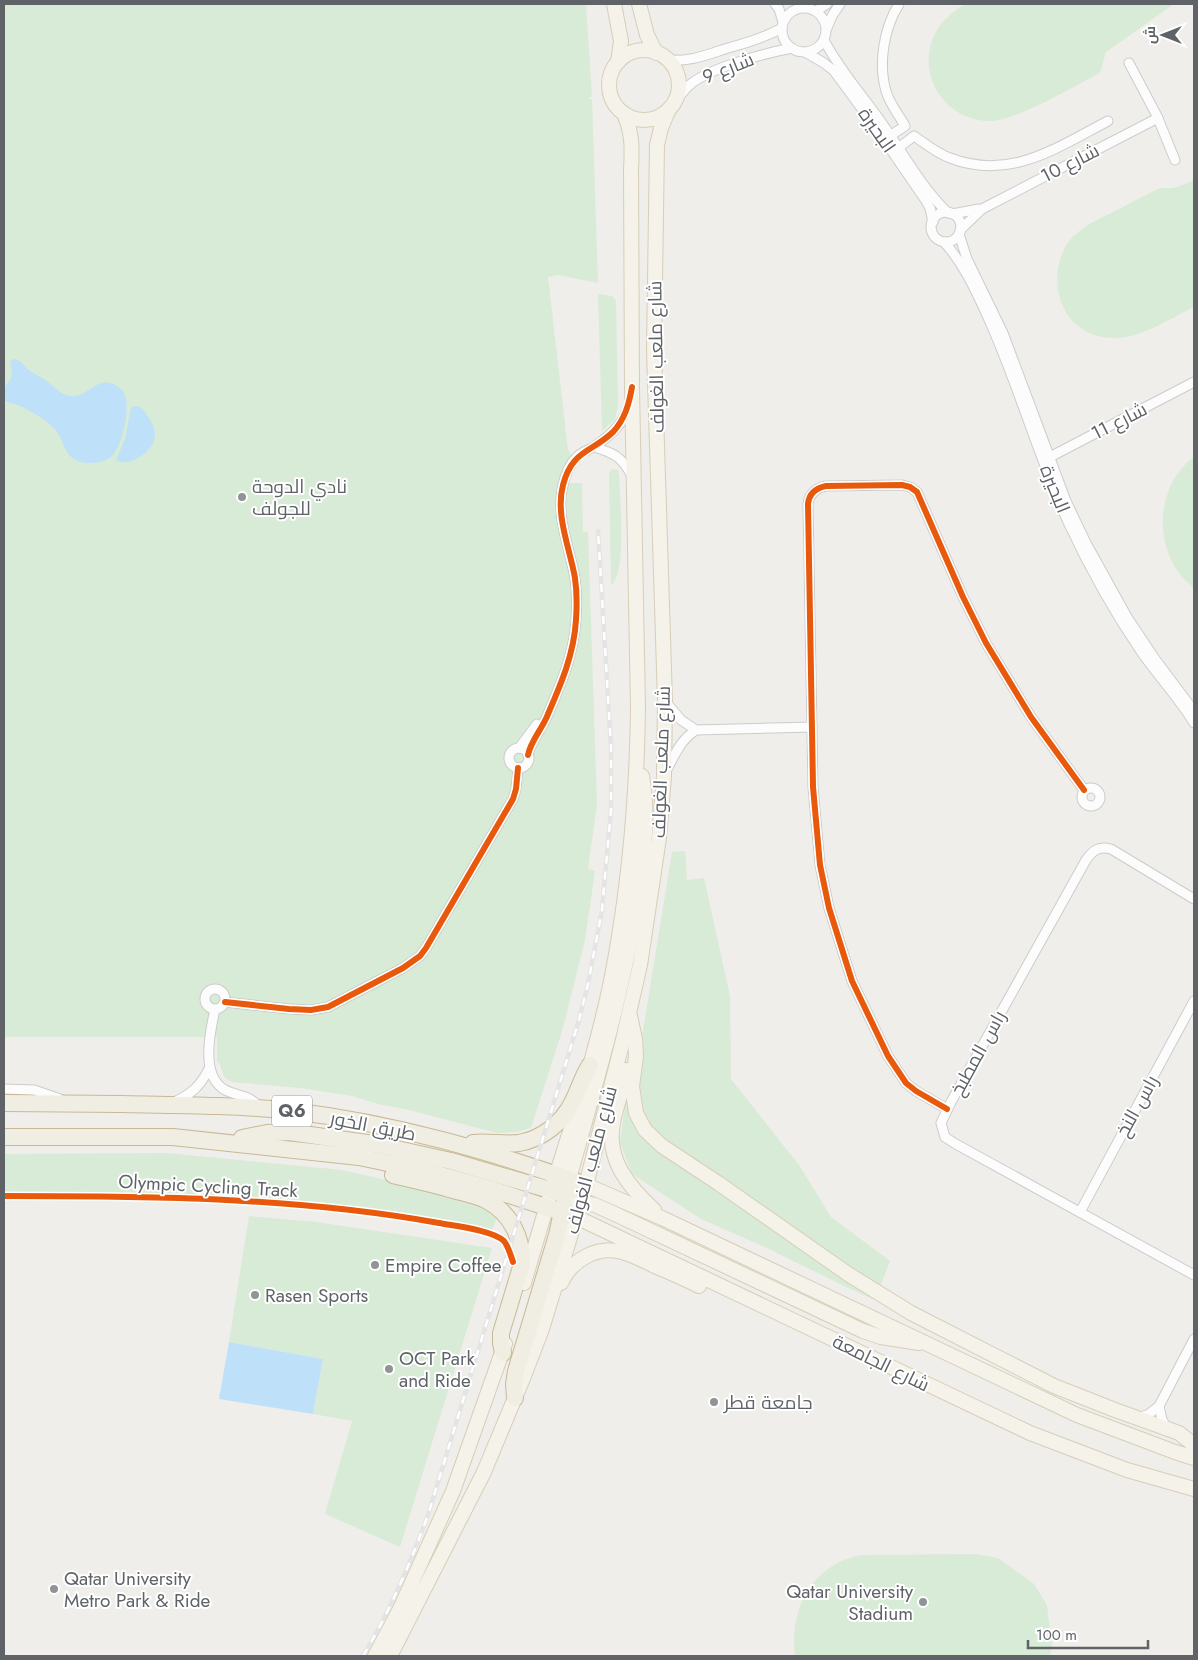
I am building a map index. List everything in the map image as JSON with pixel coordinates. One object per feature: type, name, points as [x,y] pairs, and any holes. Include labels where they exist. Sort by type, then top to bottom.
[{"type":"highway","points":[[463,1146],[478,1142],[509,1144],[524,1142],[547,1132],[567,1113],[584,1074],[590,1065]]},
{"type":"highway","name":"طريق الخور","points":[[4,1103],[169,1104],[262,1109],[371,1124],[433,1137],[463,1146],[564,1197]]},
{"type":"highway","points":[[233,1143],[251,1136],[289,1132],[340,1138],[435,1157],[564,1197],[516,1371],[514,1398]]},
{"type":"highway","name":"طريق الخور","points":[[4,1137],[173,1137],[359,1157],[564,1197],[586,1185]]},
{"type":"highway","points":[[359,1157],[369,1167],[378,1171],[485,1199],[499,1208],[510,1221],[518,1236],[522,1259],[500,1343],[502,1353]]},
{"type":"main road","points":[[614,4],[621,41],[618,62]]},
{"type":"main road","points":[[639,4],[647,35],[661,56],[674,69],[678,80],[678,92],[672,106],[660,116],[648,120],[635,119],[624,114],[612,101],[609,90],[611,72],[623,57],[635,51],[642,50],[661,56]]},
{"type":"main road","name":"شارع ملعب الغولف","points":[[586,1185],[640,965],[659,838],[664,776],[665,701],[654,350],[657,145],[661,128],[672,106]]},
{"type":"main road","name":"شارع ملعب الغولف","points":[[390,1656],[484,1472],[542,1329],[564,1197],[590,1065],[615,960],[624,904],[633,830],[638,708],[632,387],[632,139],[631,129],[624,114]]},
{"type":"main road","points":[[637,761],[645,792],[646,824],[636,910],[616,1012],[564,1197],[596,1205],[863,1331],[894,1340],[930,1344]]},
{"type":"main road","points":[[629,1012],[636,1048],[632,1086],[636,1113],[645,1130],[662,1146],[726,1188],[848,1274],[911,1313],[1054,1386],[1167,1428],[1183,1435],[1194,1445]]},
{"type":"main road","points":[[622,1044],[626,1056],[626,1073],[613,1123],[612,1147],[622,1174],[635,1191],[662,1218]]},
{"type":"main road","name":"شارع الجامعة","points":[[586,1185],[662,1218],[1077,1415],[1194,1458]]},
{"type":"main road","name":"شارع ملعب الغولف","points":[[375,1656],[400,1609],[453,1491],[502,1353],[564,1197]]},
{"type":"main road","name":"شارع الجامعة","points":[[564,1197],[744,1297],[1030,1433],[1127,1470],[1194,1489]]},
{"type":"main road","points":[[542,1329],[550,1317],[567,1272],[582,1258],[600,1251],[624,1252],[723,1296],[744,1297]]},
{"type":"main road","points":[[1077,1415],[1135,1417]]},
{"type":"street","points":[[775,4],[779,9],[784,40],[792,48],[805,52],[818,48],[824,40],[826,28],[834,10],[840,4]]},
{"type":"street","points":[[816,11],[827,4]]},
{"type":"street","points":[[899,4],[891,17],[885,35],[883,76],[886,93],[905,126],[914,136],[928,146],[950,158],[991,167],[1032,159],[1108,121]]},
{"type":"street","points":[[782,25],[798,6],[816,11],[824,18],[826,28]]},
{"type":"street","name":"شارع 9","points":[[661,56],[688,60],[699,58],[763,38],[782,25]]},
{"type":"street","points":[[763,38],[769,52]]},
{"type":"street","name":"البحيرة","points":[[824,40],[896,150],[930,208],[932,222]]},
{"type":"street","name":"شارع 9","points":[[672,106],[693,82],[705,75],[769,52],[792,48]]},
{"type":"street","name":"البحيرة","points":[[805,52],[834,71],[888,138]]},
{"type":"street","points":[[1129,63],[1158,118],[1175,160]]},
{"type":"street","name":"شارع 10","points":[[959,232],[982,209],[1158,118]]},
{"type":"street","points":[[888,138],[905,126]]},
{"type":"street","points":[[896,150],[914,136]]},
{"type":"street","name":"البحيرة","points":[[896,150],[932,196],[950,213]]},
{"type":"street","name":"شارع 10","points":[[950,213],[982,209]]},
{"type":"street","points":[[950,213],[959,221],[959,232],[952,240],[944,242],[937,239],[933,233],[932,222],[939,214],[950,213]]},
{"type":"street","name":"البحيرة","points":[[959,232],[967,259],[1013,357],[1046,458]]},
{"type":"street","name":"البحيرة","points":[[944,242],[958,257],[967,272],[997,336],[1073,524],[1114,609],[1158,669],[1194,723]]},
{"type":"street","name":"شارع 11","points":[[1046,458],[1194,382]]},
{"type":"street","points":[[551,706],[544,712],[519,748],[512,751],[509,759],[513,766],[518,768],[527,764],[530,748],[549,714],[568,666],[574,638],[576,581],[563,522],[560,497],[562,486],[575,459],[614,431],[629,407],[632,387]]},
{"type":"street","points":[[594,447],[613,453],[619,458],[626,464],[634,481]]},
{"type":"street","points":[[947,1109],[911,1087],[896,1070],[888,1056],[863,1007],[845,962],[832,921],[820,865],[813,788],[808,513],[810,496],[817,489],[823,487],[906,486],[914,488],[920,496],[959,589],[986,642],[1031,717],[1084,790]]},
{"type":"street","name":"البحيرة","points":[[1158,669],[1194,711]]},
{"type":"street","points":[[665,701],[684,724],[696,730],[812,727]]},
{"type":"street","points":[[664,776],[680,744],[696,730]]},
{"type":"street","points":[[519,748],[528,755]]},
{"type":"street","points":[[225,1002],[288,1009],[319,1010],[344,1000],[413,962],[426,948],[513,799],[518,768]]},
{"type":"street","name":"راس المطبخ","points":[[1194,900],[1111,849],[1102,848],[1093,852],[1086,860],[947,1109],[941,1123],[943,1132],[949,1140],[1194,1275]]},
{"type":"street","points":[[216,989],[221,991],[225,1002],[220,1008],[215,1009],[208,1006],[205,1001],[206,995],[216,989]]},
{"type":"street","name":"راس النخ","points":[[1080,1212],[1194,1001]]},
{"type":"street","points":[[169,1104],[193,1092],[202,1083],[209,1069],[209,1037],[215,1009]]},
{"type":"street","points":[[209,1069],[221,1088],[228,1092],[248,1097],[262,1109]]},
{"type":"street","points":[[4,1089],[34,1090],[72,1103]]},
{"type":"street","points":[[1135,1417],[1150,1414],[1159,1406],[1190,1356],[1194,1339]]},
{"type":"street","points":[[1159,1406],[1162,1420],[1167,1428]]},
{"type":"green space","name":"نادي الدوحة للجولف","points":[[4,4],[586,4],[592,97],[589,97],[589,99],[592,99],[598,283],[558,275],[548,277],[568,450],[578,462],[574,465],[569,483],[582,483],[583,532],[588,532],[597,804],[588,869],[595,871],[585,940],[563,1028],[531,1128],[517,1132],[497,1133],[352,1096],[300,1088],[232,1082],[224,1077],[219,1062],[217,1062],[217,1037],[4,1037]]},
{"type":"green space","points":[[965,4],[1174,4],[1106,52],[1100,73],[1028,110],[999,120],[988,121],[973,119],[959,113],[947,104],[938,93],[932,80],[929,66],[929,51],[934,36],[947,17]]},
{"type":"green space","points":[[1194,180],[1194,307],[1155,327],[1124,337],[1099,336],[1085,331],[1074,323],[1060,300],[1058,286],[1061,257],[1070,240],[1091,223],[1153,191],[1160,188],[1177,187]]},
{"type":"green space","points":[[598,294],[612,296],[616,301],[618,405],[615,419],[602,431]]},
{"type":"green space","points":[[1194,457],[1194,588],[1181,575],[1171,559],[1165,541],[1163,522],[1165,504],[1171,486],[1180,470]]},
{"type":"green space","points":[[612,469],[618,470],[619,476],[621,551],[616,578],[611,585],[609,474]]},
{"type":"green space","points":[[685,851],[687,880],[704,878],[730,996],[731,1079],[799,1165],[831,1217],[890,1261],[875,1300],[769,1249],[701,1219],[632,1174],[620,1142],[625,1105],[642,1037],[672,852]]},
{"type":"green space","points":[[167,1153],[342,1170],[457,1196],[498,1214],[491,1233],[387,1212],[246,1197],[181,1194],[4,1196],[4,1154]]},
{"type":"green space","points":[[249,1216],[316,1222],[492,1248],[400,1547],[325,1514],[352,1421],[313,1414],[323,1359],[229,1342]]},
{"type":"green space","name":"Qatar University Stadium","points":[[976,1554],[998,1558],[1034,1584],[1047,1605],[1052,1646],[1050,1656],[795,1656],[794,1638],[800,1605],[817,1578],[830,1568],[845,1560],[862,1555]]},
{"type":"water","points":[[14,359],[67,395],[81,394],[99,384],[106,383],[114,384],[122,390],[127,403],[127,412],[120,442],[117,450],[110,458],[94,463],[75,460],[68,453],[57,432],[49,423],[30,411],[4,401],[4,388],[12,374],[10,361]]},
{"type":"water","points":[[136,406],[143,409],[151,421],[154,430],[154,441],[148,450],[138,458],[132,461],[121,462],[116,460],[125,439],[131,407]]},
{"type":"water","points":[[229,1342],[323,1359],[313,1414],[219,1399]]},
{"type":"railway","points":[[363,1656],[399,1587],[428,1515],[579,1020],[588,984],[602,910],[611,810],[611,747],[598,531]]},
{"type":"cycle path","points":[[528,755],[546,719],[562,680],[570,657],[575,633],[576,588],[562,520],[561,496],[563,485],[567,474],[577,458],[605,439],[621,422],[632,387]]},
{"type":"cycle path","points":[[947,1109],[906,1083],[888,1056],[852,981],[829,908],[820,865],[813,787],[808,504],[814,492],[826,486],[902,485],[910,487],[917,492],[963,597],[986,643],[1031,717],[1084,790]]},
{"type":"cycle path","points":[[225,1002],[289,1009],[311,1010],[328,1007],[403,968],[420,956],[513,799],[518,768]]},
{"type":"cycle path","name":"Olympic Cycling Track","points":[[4,1196],[222,1200],[276,1203],[385,1214],[463,1227],[491,1234],[504,1241],[513,1262]]},
{"type":"place","name":"نادي الدوحة للجولف","points":[[242,497]]},
{"type":"place","name":"Empire Coffee","points":[[375,1265]]},
{"type":"place","name":"Rasen Sports","points":[[255,1295]]},
{"type":"place","name":"OCT Park and Ride","points":[[389,1369]]},
{"type":"place","name":"جامعة قطر","points":[[714,1402]]},
{"type":"place","name":"Qatar University Metro Park & Ride","points":[[54,1589]]},
{"type":"place","name":"Qatar University Stadium","points":[[923,1602]]}]
